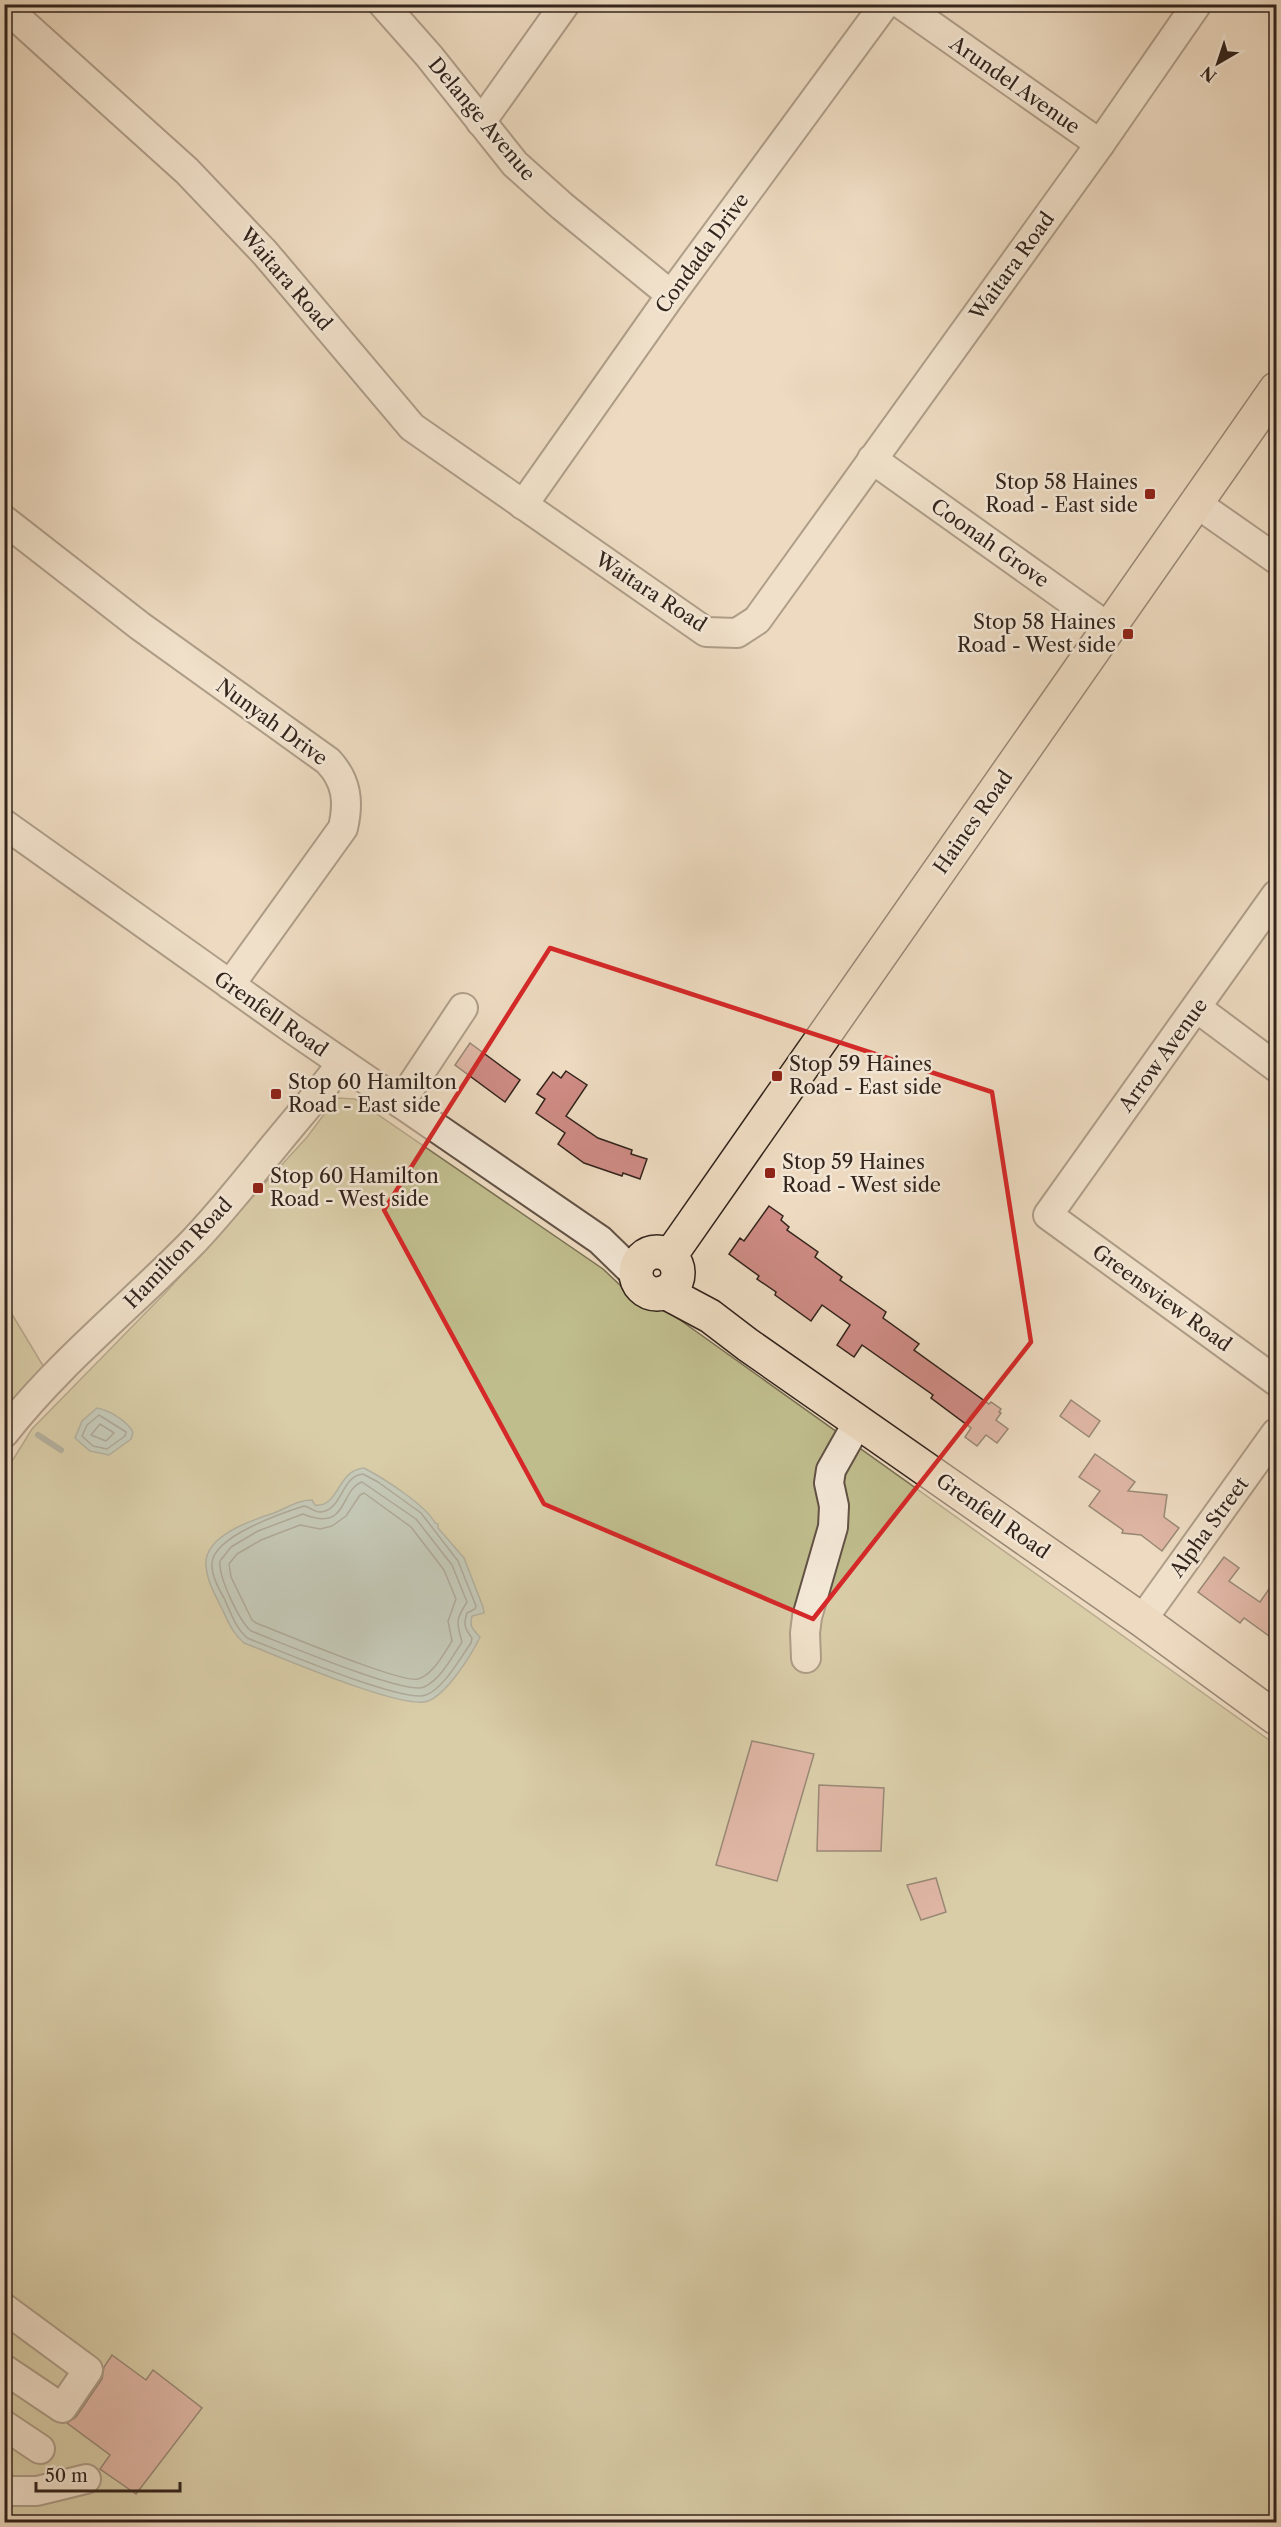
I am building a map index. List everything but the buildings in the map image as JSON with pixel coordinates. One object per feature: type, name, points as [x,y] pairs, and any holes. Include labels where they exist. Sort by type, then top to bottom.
[{"type":"main road","name":"Haines Road","points":[[658,1271],[1276,389]]},
{"type":"main road","name":"Grenfell Road","points":[[658,1271],[710,1316],[1142,1620],[1276,1718]]},
{"type":"street","name":"Delange Avenue","points":[[383,4],[429,56],[515,164],[671,295]]},
{"type":"street","points":[[482,122],[565,4]]},
{"type":"street","name":"Condada Drive","points":[[523,505],[671,295],[885,4]]},
{"type":"street","name":"Arundel Avenue","points":[[901,4],[1100,144]]},
{"type":"street","name":"Waitara Road","points":[[4,6],[187,171],[265,253],[412,427],[706,632],[737,633],[757,620],[1100,144],[1197,4]]},
{"type":"street","name":"Coonah Grove","points":[[872,459],[1109,628]]},
{"type":"street","points":[[1196,503],[1276,559]]},
{"type":"street","name":"Nunyah Drive","points":[[4,520],[140,626],[328,761],[336,769],[343,783],[348,805],[343,828],[230,985]]},
{"type":"street","name":"Grenfell Road","points":[[4,824],[230,985],[600,1240],[658,1271]]},
{"type":"street","name":"Arrow Avenue","points":[[1048,1215],[1276,895]]},
{"type":"street","points":[[400,1103],[463,1008]]},
{"type":"street","points":[[1197,1008],[1276,1067]]},
{"type":"street","name":"Hamilton Road","points":[[4,1433],[30,1400],[81,1347],[129,1305],[191,1243],[239,1189],[342,1063]]},
{"type":"street","name":"Greensview Road","points":[[1048,1215],[1276,1381]]},
{"type":"street","points":[[806,1658],[807,1617],[835,1514],[830,1477],[835,1460],[858,1422]]},
{"type":"street","name":"Alpha Street","points":[[1142,1620],[1276,1433]]},
{"type":"street","points":[[4,2308],[88,2370],[62,2408],[4,2369]]},
{"type":"street","points":[[4,2425],[40,2449]]},
{"type":"street","points":[[4,2491],[37,2491],[86,2479]]},
{"type":"highlighted area","points":[[550,948],[992,1092],[1031,1342],[813,1619],[544,1504],[384,1210]]},
{"type":"shaded area","points":[[336,1098],[355,1099],[603,1269],[639,1303],[666,1310],[1276,1745],[1276,2522],[5,2522],[4,1474],[32,1429],[167,1291],[308,1136]]},
{"type":"shaded area","points":[[4,1301],[45,1369],[4,1415]]},
{"type":"water","points":[[97,1408],[117,1417],[133,1432],[131,1439],[109,1455],[90,1451],[75,1438],[82,1421]]},
{"type":"water","points":[[364,1468],[414,1500],[438,1524],[438,1528],[464,1558],[483,1607],[484,1613],[472,1616],[471,1625],[480,1637],[471,1653],[451,1682],[428,1701],[414,1702],[367,1690],[244,1643],[230,1625],[208,1577],[207,1555],[220,1538],[242,1525],[297,1503],[312,1500],[315,1505],[323,1504],[329,1501],[348,1475]]},
{"type":"waterway","points":[[38,1435],[61,1450]]},
{"type":"place","name":"Stop 58 Haines Road - East side","points":[[1150,494]]},
{"type":"place","name":"Stop 58 Haines Road - West side","points":[[1128,634]]},
{"type":"place","name":"Stop 59 Haines Road - East side","points":[[777,1076]]},
{"type":"place","name":"Stop 60 Hamilton Road - East side","points":[[276,1094]]},
{"type":"place","name":"Stop 59 Haines Road - West side","points":[[770,1173]]},
{"type":"place","name":"Stop 60 Hamilton Road - West side","points":[[258,1188]]}]
